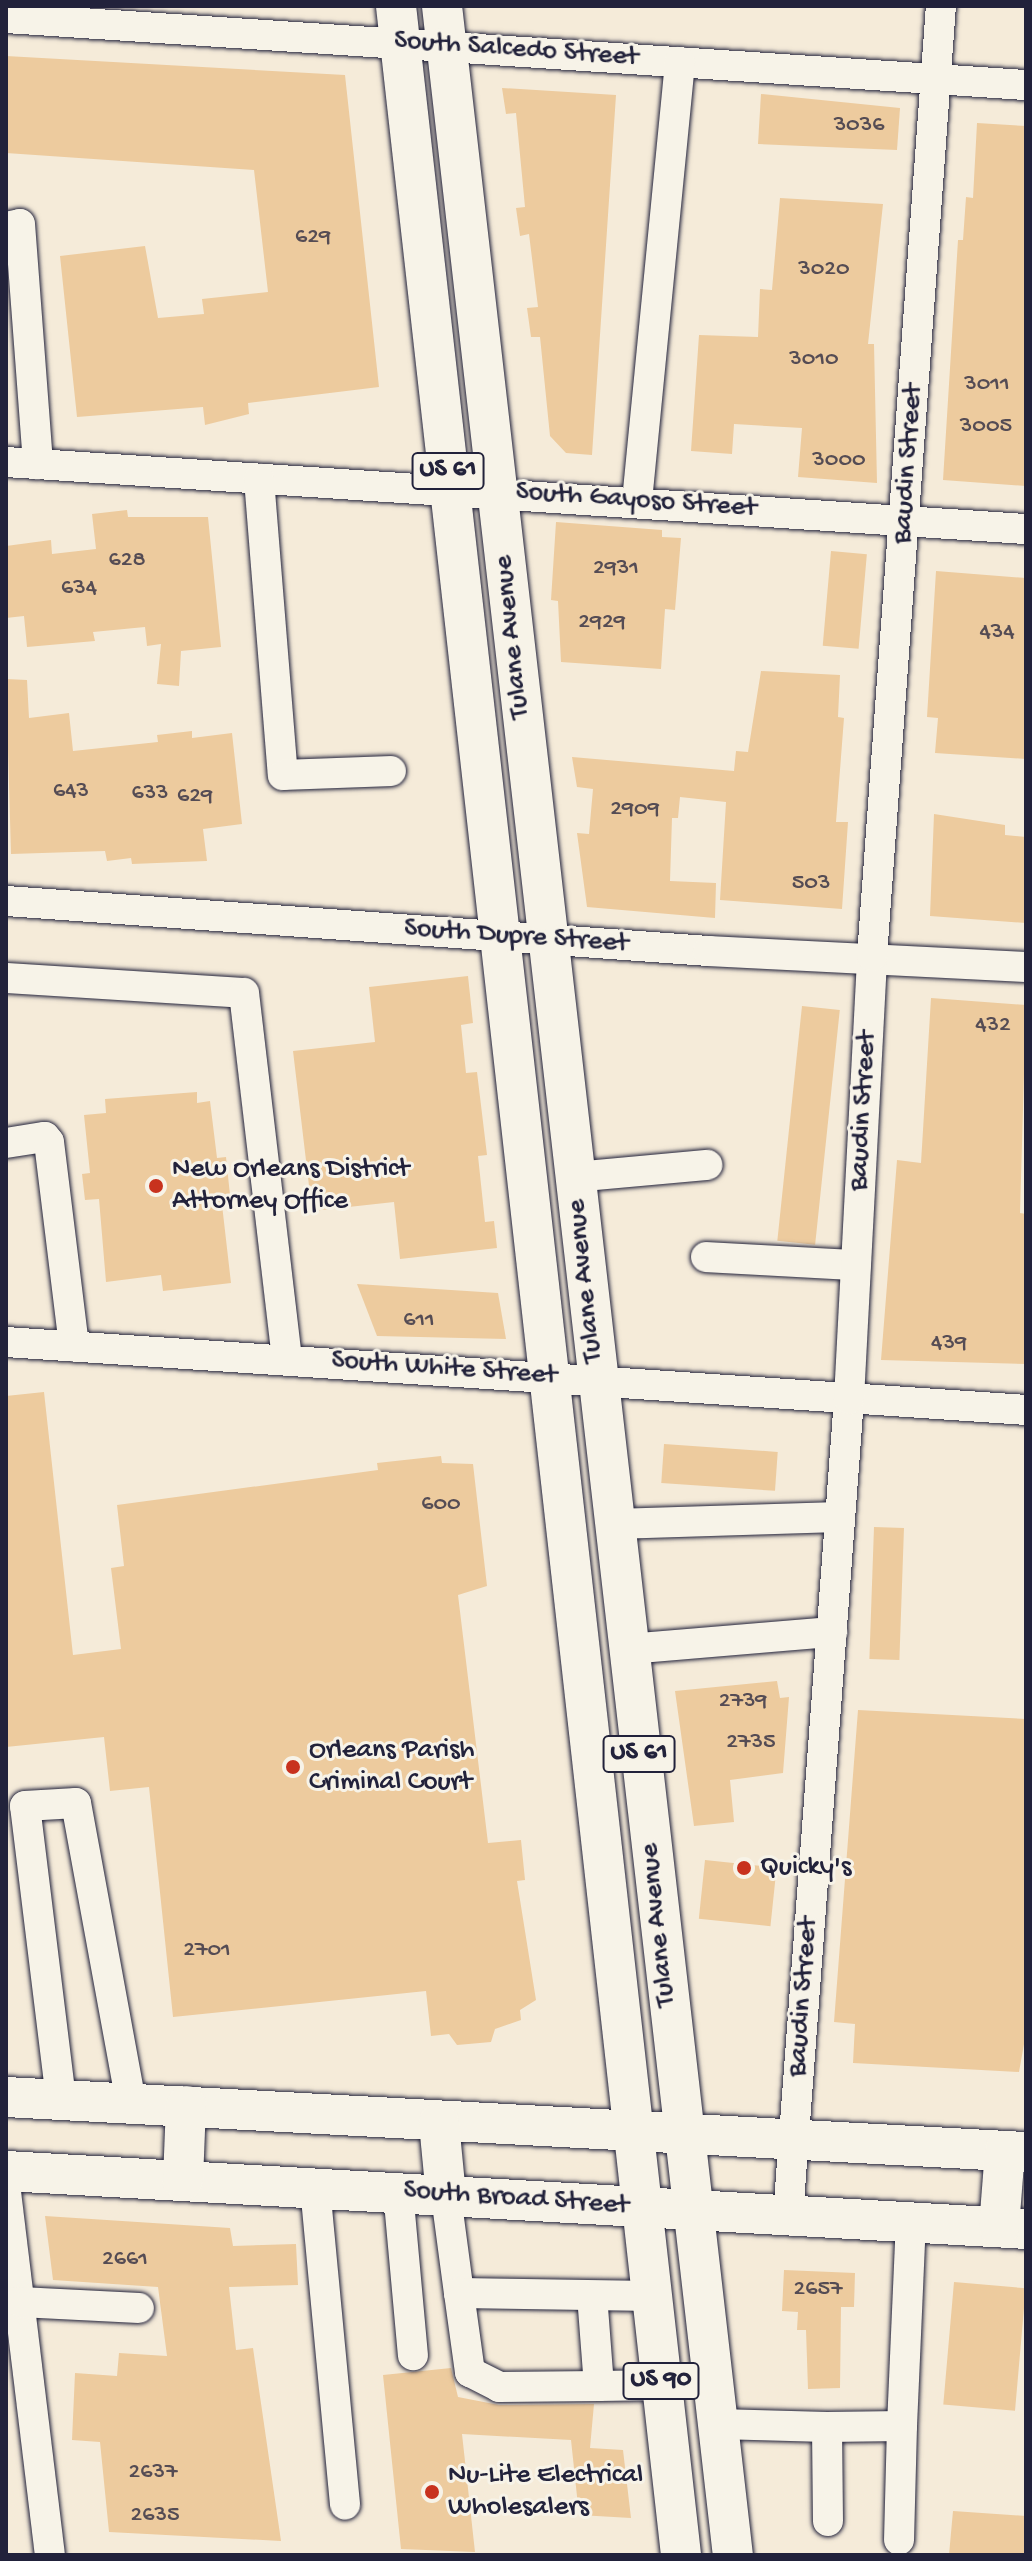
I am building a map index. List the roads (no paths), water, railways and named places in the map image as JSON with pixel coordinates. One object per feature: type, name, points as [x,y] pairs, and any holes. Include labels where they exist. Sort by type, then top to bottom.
[{"type":"main road","name":"Tulane Avenue","points":[[442,6],[690,2211],[733,2555]]},
{"type":"main road","name":"Tulane Avenue","points":[[398,23],[681,2555]]},
{"type":"main road","points":[[6,2097],[439,2123],[634,2127],[1016,2151],[1013,2228]]},
{"type":"main road","points":[[183,2180],[186,2106]]},
{"type":"main road","points":[[439,2123],[446,2196]]},
{"type":"main road","name":"South Broad Street","points":[[6,2171],[1013,2228]]},
{"type":"street","name":"Baudin Street","points":[[788,2216],[849,1399],[872,956],[941,6]]},
{"type":"street","name":"South Salcedo Street","points":[[6,18],[398,23],[447,45],[1026,85]]},
{"type":"street","points":[[637,501],[680,62]]},
{"type":"street","points":[[6,227],[20,224],[20,375],[38,464]]},
{"type":"street","name":"South Gayoso Street","points":[[6,462],[451,492],[637,501],[1026,529]]},
{"type":"street","points":[[259,479],[283,775],[391,771]]},
{"type":"street","name":"South Dupre Street","points":[[6,901],[547,939],[1026,967]]},
{"type":"street","points":[[6,978],[244,993],[287,1359]]},
{"type":"street","points":[[6,1143],[45,1137],[49,1142],[74,1346]]},
{"type":"street","points":[[574,1177],[707,1165]]},
{"type":"street","points":[[706,1257],[856,1265]]},
{"type":"street","name":"South White Street","points":[[6,1342],[550,1375],[1026,1410]]},
{"type":"street","points":[[613,1524],[840,1517]]},
{"type":"street","points":[[628,1649],[832,1632]]},
{"type":"street","points":[[61,2099],[25,1806],[76,1803],[131,2103]]},
{"type":"street","points":[[315,2187],[345,2505]]},
{"type":"street","points":[[398,2191],[413,2355]]},
{"type":"street","points":[[6,2192],[20,2302],[12,2366],[50,2555]]},
{"type":"street","points":[[446,2196],[466,2360],[476,2380],[499,2387],[661,2385]]},
{"type":"street","points":[[899,2540],[911,2222]]},
{"type":"street","points":[[459,2293],[653,2296]]},
{"type":"street","points":[[592,2296],[599,2386]]},
{"type":"street","points":[[20,2302],[139,2308]]},
{"type":"street","points":[[718,2424],[902,2426]]},
{"type":"street","points":[[827,2427],[828,2521]]},
{"type":"place","name":"New Orleans District Attorney Office","points":[[156,1186]]},
{"type":"place","name":"Orleans Parish Criminal Court","points":[[293,1767]]},
{"type":"place","name":"Quicky's","points":[[744,1868]]},
{"type":"place","name":"Nu-Lite Electrical Wholesalers","points":[[432,2492]]}]
